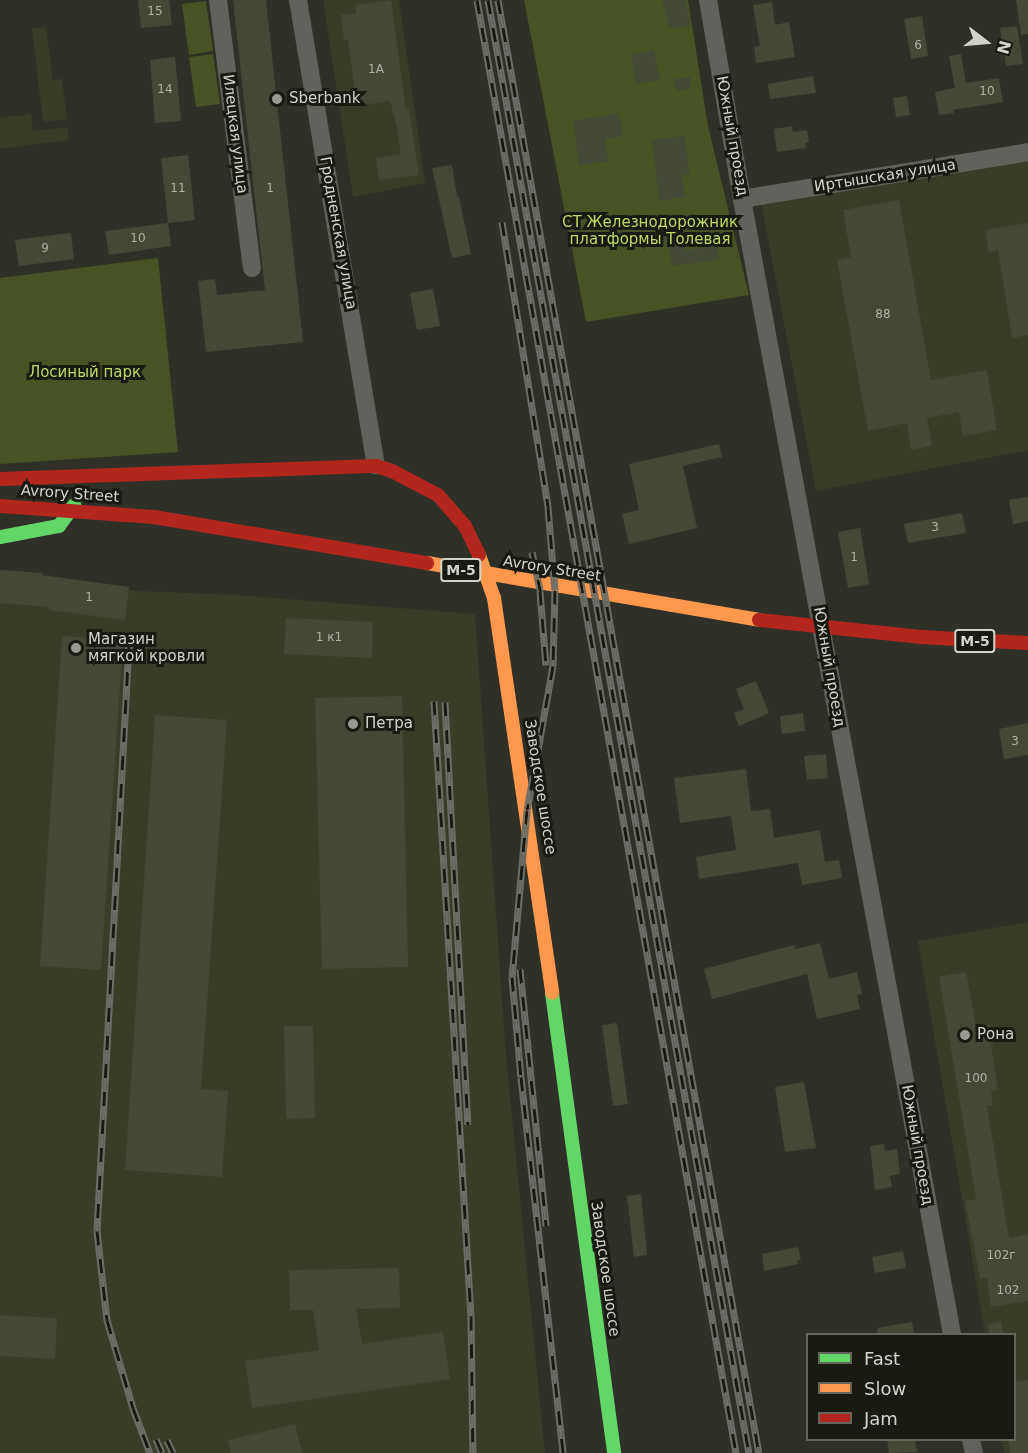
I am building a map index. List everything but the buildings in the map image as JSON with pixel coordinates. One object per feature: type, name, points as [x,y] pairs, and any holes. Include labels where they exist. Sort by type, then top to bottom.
[{"type":"main road","name":"Заводское шоссе","points":[[0,479],[376,466],[392,471],[438,495],[454,512],[476,547],[494,598],[527,810],[614,1453]]},
{"type":"main road","points":[[0,537],[59,526],[77,501],[87,476]]},
{"type":"main road","name":"Avrory Street","points":[[0,506],[154,517],[784,624],[921,637],[1028,643]]},
{"type":"street","name":"Илецкая улица","points":[[218,0],[252,268]]},
{"type":"street","name":"Гродненская улица","points":[[298,0],[376,466]]},
{"type":"street","name":"Южный проезд","points":[[708,0],[742,200],[952,1333]]},
{"type":"street","name":"Иртышская улица","points":[[742,200],[1028,152]]},
{"type":"shaded area","points":[[323,0],[399,0],[425,183],[353,197]]},
{"type":"shaded area","points":[[46,27],[53,80],[62,79],[67,119],[43,122],[32,29]]},
{"type":"shaded area","points":[[31,114],[33,131],[67,127],[69,140],[0,149],[0,118]]},
{"type":"shaded area","points":[[1028,150],[1028,450],[816,491],[761,202]]},
{"type":"shaded area","points":[[0,577],[140,591],[235,595],[475,614],[506,1056],[545,1453],[0,1453]]},
{"type":"shaded area","points":[[1028,922],[1028,1453],[1004,1453],[1002,1441],[1016,1441],[1016,1333],[985,1333],[918,941]]},
{"type":"green space","name":"СТ Железнодорожник платформы Толевая","points":[[524,0],[688,0],[708,126],[749,295],[586,322]]},
{"type":"green space","points":[[206,1],[213,51],[189,55],[182,4]]},
{"type":"green space","points":[[213,54],[220,104],[196,107],[189,57]]},
{"type":"green space","name":"Лосиный парк","points":[[158,258],[178,452],[0,464],[0,278]]},
{"type":"railway","points":[[477,0],[736,1453]]},
{"type":"railway","points":[[488,0],[749,1453]]},
{"type":"railway","points":[[498,0],[759,1453]]},
{"type":"railway","points":[[502,222],[548,507],[555,590],[553,666],[527,810],[512,977],[563,1453]]},
{"type":"railway","points":[[532,552],[540,591],[546,665]]},
{"type":"railway","points":[[129,644],[97,1231],[107,1320],[133,1408],[150,1453]]},
{"type":"railway","points":[[434,701],[471,1316],[473,1453]]},
{"type":"railway","points":[[445,702],[468,1124]]},
{"type":"railway","points":[[520,969],[546,1226]]},
{"type":"railway","points":[[156,1439],[162,1453]]},
{"type":"railway","points":[[167,1440],[173,1453]]},
{"type":"traffic: fast","points":[[0,537],[59,526],[74,505]]},
{"type":"traffic: fast","points":[[552,993],[614,1453]]},
{"type":"traffic: slow","points":[[479,555],[494,598],[552,993]]},
{"type":"traffic: slow","points":[[427,563],[759,620]]},
{"type":"traffic: jam","points":[[0,479],[376,466],[392,471],[438,495],[465,526],[479,555]]},
{"type":"traffic: jam","points":[[0,506],[154,517],[427,563]]},
{"type":"traffic: jam","points":[[759,620],[921,637],[1028,643]]},
{"type":"place","name":"Sberbank","points":[[277,99]]},
{"type":"place","name":"Магазин мягкой кровли","points":[[76,648]]},
{"type":"place","name":"Петра","points":[[353,724]]},
{"type":"place","name":"Рона","points":[[965,1035]]}]
